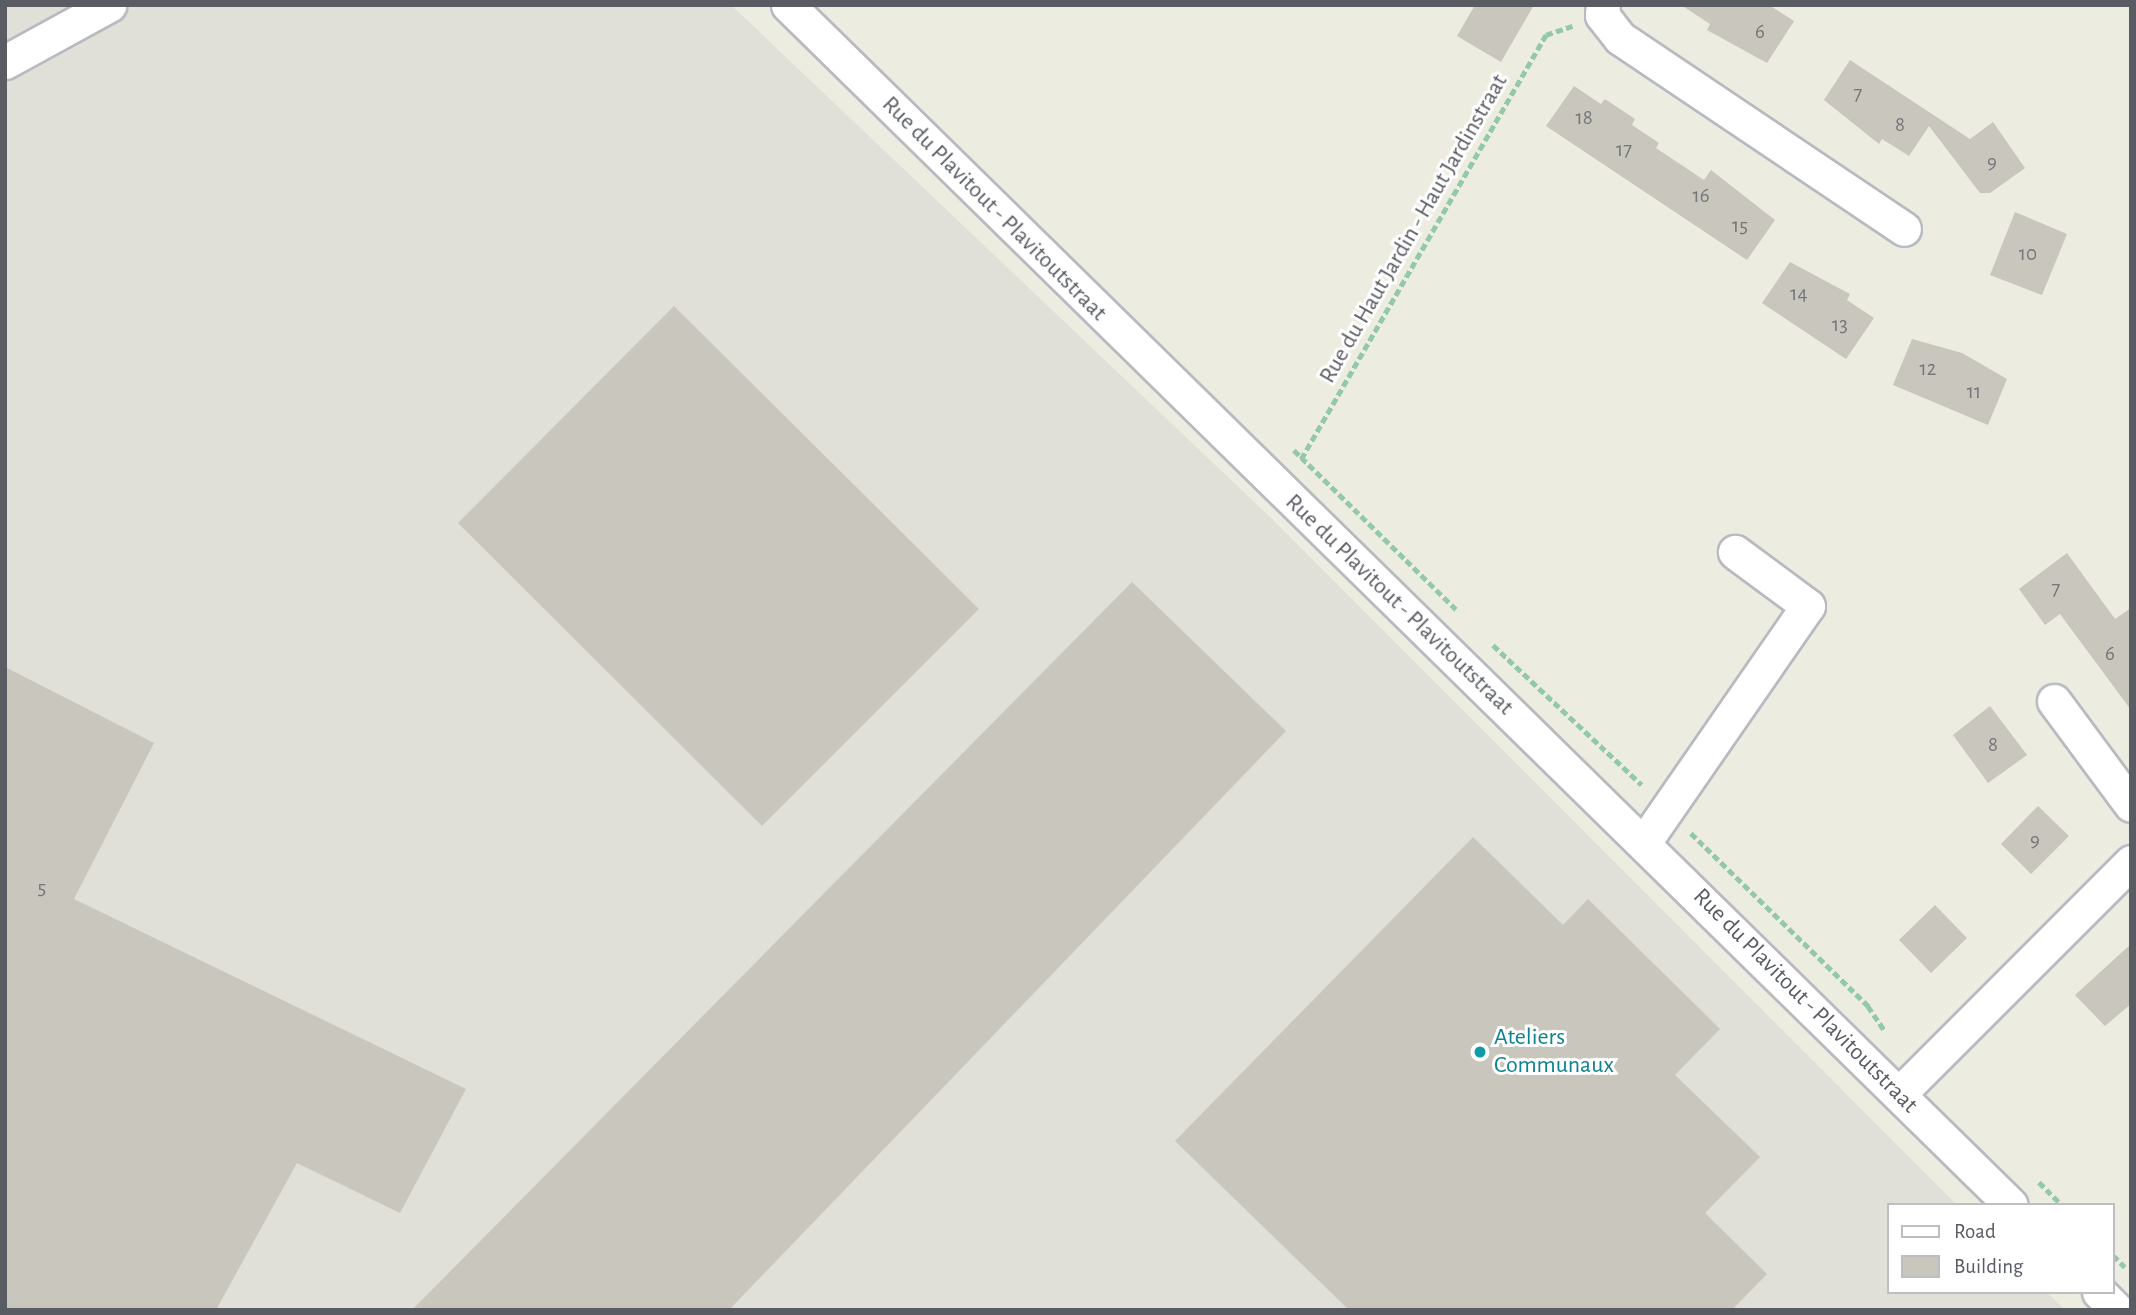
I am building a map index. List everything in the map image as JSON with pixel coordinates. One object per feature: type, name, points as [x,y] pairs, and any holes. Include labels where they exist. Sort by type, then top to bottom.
[{"type":"street","points":[[5,62],[109,5]]},
{"type":"street","name":"Rue du Plavitout - Plavitoutstraat","points":[[788,5],[1282,492],[1645,841],[2009,1203]]},
{"type":"street","points":[[1603,10],[1620,38],[1904,229]]},
{"type":"street","points":[[1645,841],[1808,606],[1735,552]]},
{"type":"street","points":[[2054,701],[2131,805]]},
{"type":"street","points":[[1899,1094],[1925,1071],[2131,862]]},
{"type":"street","points":[[2101,1294],[2117,1310]]},
{"type":"path","name":"Rue du Haut Jardin - Haut Jardinstraat","points":[[1282,492],[1546,35],[1603,10]]},
{"type":"path","points":[[1284,443],[1303,456],[1438,586],[1461,616]]},
{"type":"path","points":[[1487,641],[1519,664],[1925,1071]]},
{"type":"path","points":[[2033,1176],[2060,1203]]},
{"type":"shaded area","points":[[5,5],[731,5],[1271,518],[1955,1203],[1888,1203],[1888,1294],[2049,1294],[2065,1310],[5,1310]]},
{"type":"building","points":[[1475,5],[1534,5],[1501,62],[1457,36]]},
{"type":"building","points":[[1681,5],[1769,5],[1794,21],[1767,63],[1707,30],[1710,24]]},
{"type":"building","points":[[1850,60],[1970,139],[1993,122],[2025,168],[1990,193],[1980,193],[1929,126],[1909,156],[1882,139],[1879,144],[1824,100]]},
{"type":"building","points":[[1574,86],[1601,104],[1605,99],[1635,119],[1632,125],[1659,143],[1656,148],[1704,180],[1711,170],[1775,220],[1747,260],[1546,126]]},
{"type":"building","points":[[2015,212],[2067,234],[2042,295],[1990,275]]},
{"type":"building","points":[[1790,262],[1850,294],[1847,300],[1874,318],[1846,359],[1762,303]]},
{"type":"building","points":[[674,306],[979,609],[762,826],[458,523]]},
{"type":"building","points":[[1912,339],[1962,353],[2007,379],[1988,425],[1893,385]]},
{"type":"building","points":[[2067,553],[2115,619],[2131,608],[2131,710],[2060,614],[2045,625],[2019,589]]},
{"type":"building","points":[[1132,582],[1286,731],[729,1310],[412,1310]]},
{"type":"building","points":[[5,667],[154,743],[74,899],[466,1089],[400,1213],[297,1163],[216,1310],[5,1310]]},
{"type":"building","points":[[1990,706],[2027,755],[1988,783],[1953,735]]},
{"type":"building","points":[[2038,806],[2069,836],[2031,874],[2001,844]]},
{"type":"building","name":"Ateliers Communaux","points":[[1473,837],[1563,925],[1588,899],[1720,1029],[1675,1075],[1760,1157],[1705,1213],[1767,1274],[1732,1310],[1349,1310],[1175,1141]]},
{"type":"building","points":[[1935,905],[1967,938],[1931,973],[1899,940]]},
{"type":"building","points":[[2131,944],[2131,1004],[2105,1026],[2075,995]]},
{"type":"place","name":"Ateliers Communaux","points":[[1480,1052]]}]
